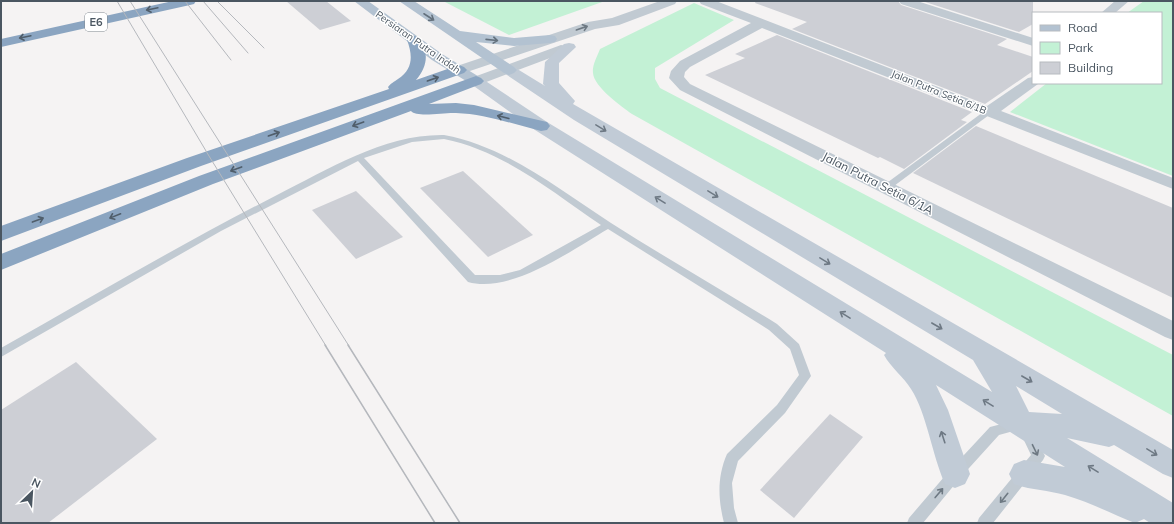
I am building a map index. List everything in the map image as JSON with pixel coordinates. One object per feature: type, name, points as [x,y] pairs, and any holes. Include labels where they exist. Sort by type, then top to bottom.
[{"type":"highway","name":"E6","points":[[1,30],[136,1]]},
{"type":"highway","name":"E6","points":[[1,43],[190,1]]},
{"type":"highway","points":[[370,100],[404,83],[412,76],[419,61],[419,55],[414,40]]},
{"type":"highway","points":[[1,234],[187,165],[459,70]]},
{"type":"highway","points":[[1,262],[206,180],[476,82]]},
{"type":"highway","points":[[395,111],[456,108],[474,110],[541,126]]},
{"type":"main road","name":"Persiaran Putra Indah","points":[[360,1],[437,57],[476,82]]},
{"type":"main road","points":[[405,1],[580,116],[1173,465]]},
{"type":"main road","points":[[453,33],[483,39],[514,42],[550,39]]},
{"type":"main road","points":[[569,46],[552,62],[551,84],[580,116]]},
{"type":"main road","points":[[476,82],[541,126],[1173,520]]},
{"type":"main road","points":[[878,335],[922,383],[934,410],[954,474]]},
{"type":"main road","points":[[981,352],[1001,383],[1021,424]]},
{"type":"main road","points":[[1021,424],[1071,426],[1131,440]]},
{"type":"main road","points":[[1024,474],[1044,475],[1084,487],[1171,523]]},
{"type":"street","points":[[459,70],[593,25],[614,22],[670,1]]},
{"type":"street","name":"Jalan Putra Setia 6/1B","points":[[705,1],[1173,184]]},
{"type":"street","points":[[904,1],[1032,42]]},
{"type":"street","points":[[1104,1],[1120,3]]},
{"type":"street","points":[[1108,12],[1120,3]]},
{"type":"street","points":[[476,82],[606,32],[614,22]]},
{"type":"street","name":"Jalan Putra Setia 6/1A","points":[[761,23],[685,64],[678,71],[676,78],[685,87],[1173,331]]},
{"type":"street","points":[[989,112],[1032,82]]},
{"type":"lane","points":[[887,187],[989,112]]},
{"type":"lane","points":[[1,353],[218,229],[359,157],[382,148],[417,140],[443,137],[467,141],[516,164],[773,328],[795,347],[805,376],[781,410],[732,458],[725,483],[727,508],[731,523]]},
{"type":"lane","points":[[359,157],[472,280],[500,279],[524,272],[608,224]]},
{"type":"lane","points":[[914,523],[954,474],[995,431],[1021,424],[1038,456],[984,523]]},
{"type":"green space","points":[[605,1],[509,35],[445,2]]},
{"type":"green space","points":[[1144,1],[1173,1],[1173,176],[1010,112],[1046,84],[1162,84],[1162,12],[1128,12]]},
{"type":"green space","points":[[694,3],[734,20],[655,68],[655,79],[660,88],[1173,355],[1173,416],[632,114],[603,90],[598,84],[593,73],[594,64],[600,49]]},
{"type":"building","points":[[286,1],[326,1],[351,21],[320,30]]},
{"type":"building","points":[[756,1],[898,1],[901,5],[1007,39],[997,45],[1032,57],[1032,72],[985,104],[792,29],[807,22],[755,3]]},
{"type":"building","points":[[922,1],[1033,1],[1032,25],[1019,32]]},
{"type":"building","points":[[777,35],[972,112],[961,120],[967,122],[904,169],[705,75],[745,58],[735,54]]},
{"type":"building","points":[[976,126],[1173,208],[1173,298],[913,173]]},
{"type":"building","points":[[463,171],[533,235],[488,257],[420,188]]},
{"type":"building","points":[[356,191],[403,237],[356,259],[312,210]]},
{"type":"building","points":[[76,362],[157,439],[48,523],[1,523],[1,410]]},
{"type":"building","points":[[830,414],[863,437],[794,518],[760,490]]},
{"type":"tram line","points":[[117,1],[209,156],[326,346]]},
{"type":"tram line","points":[[130,1],[349,346]]},
{"type":"tram line","points":[[185,1],[231,60]]},
{"type":"tram line","points":[[203,1],[248,53]]},
{"type":"tram line","points":[[217,1],[264,48]]},
{"type":"tram line","points":[[325,345],[435,523]]},
{"type":"tram line","points":[[348,345],[460,523]]}]
